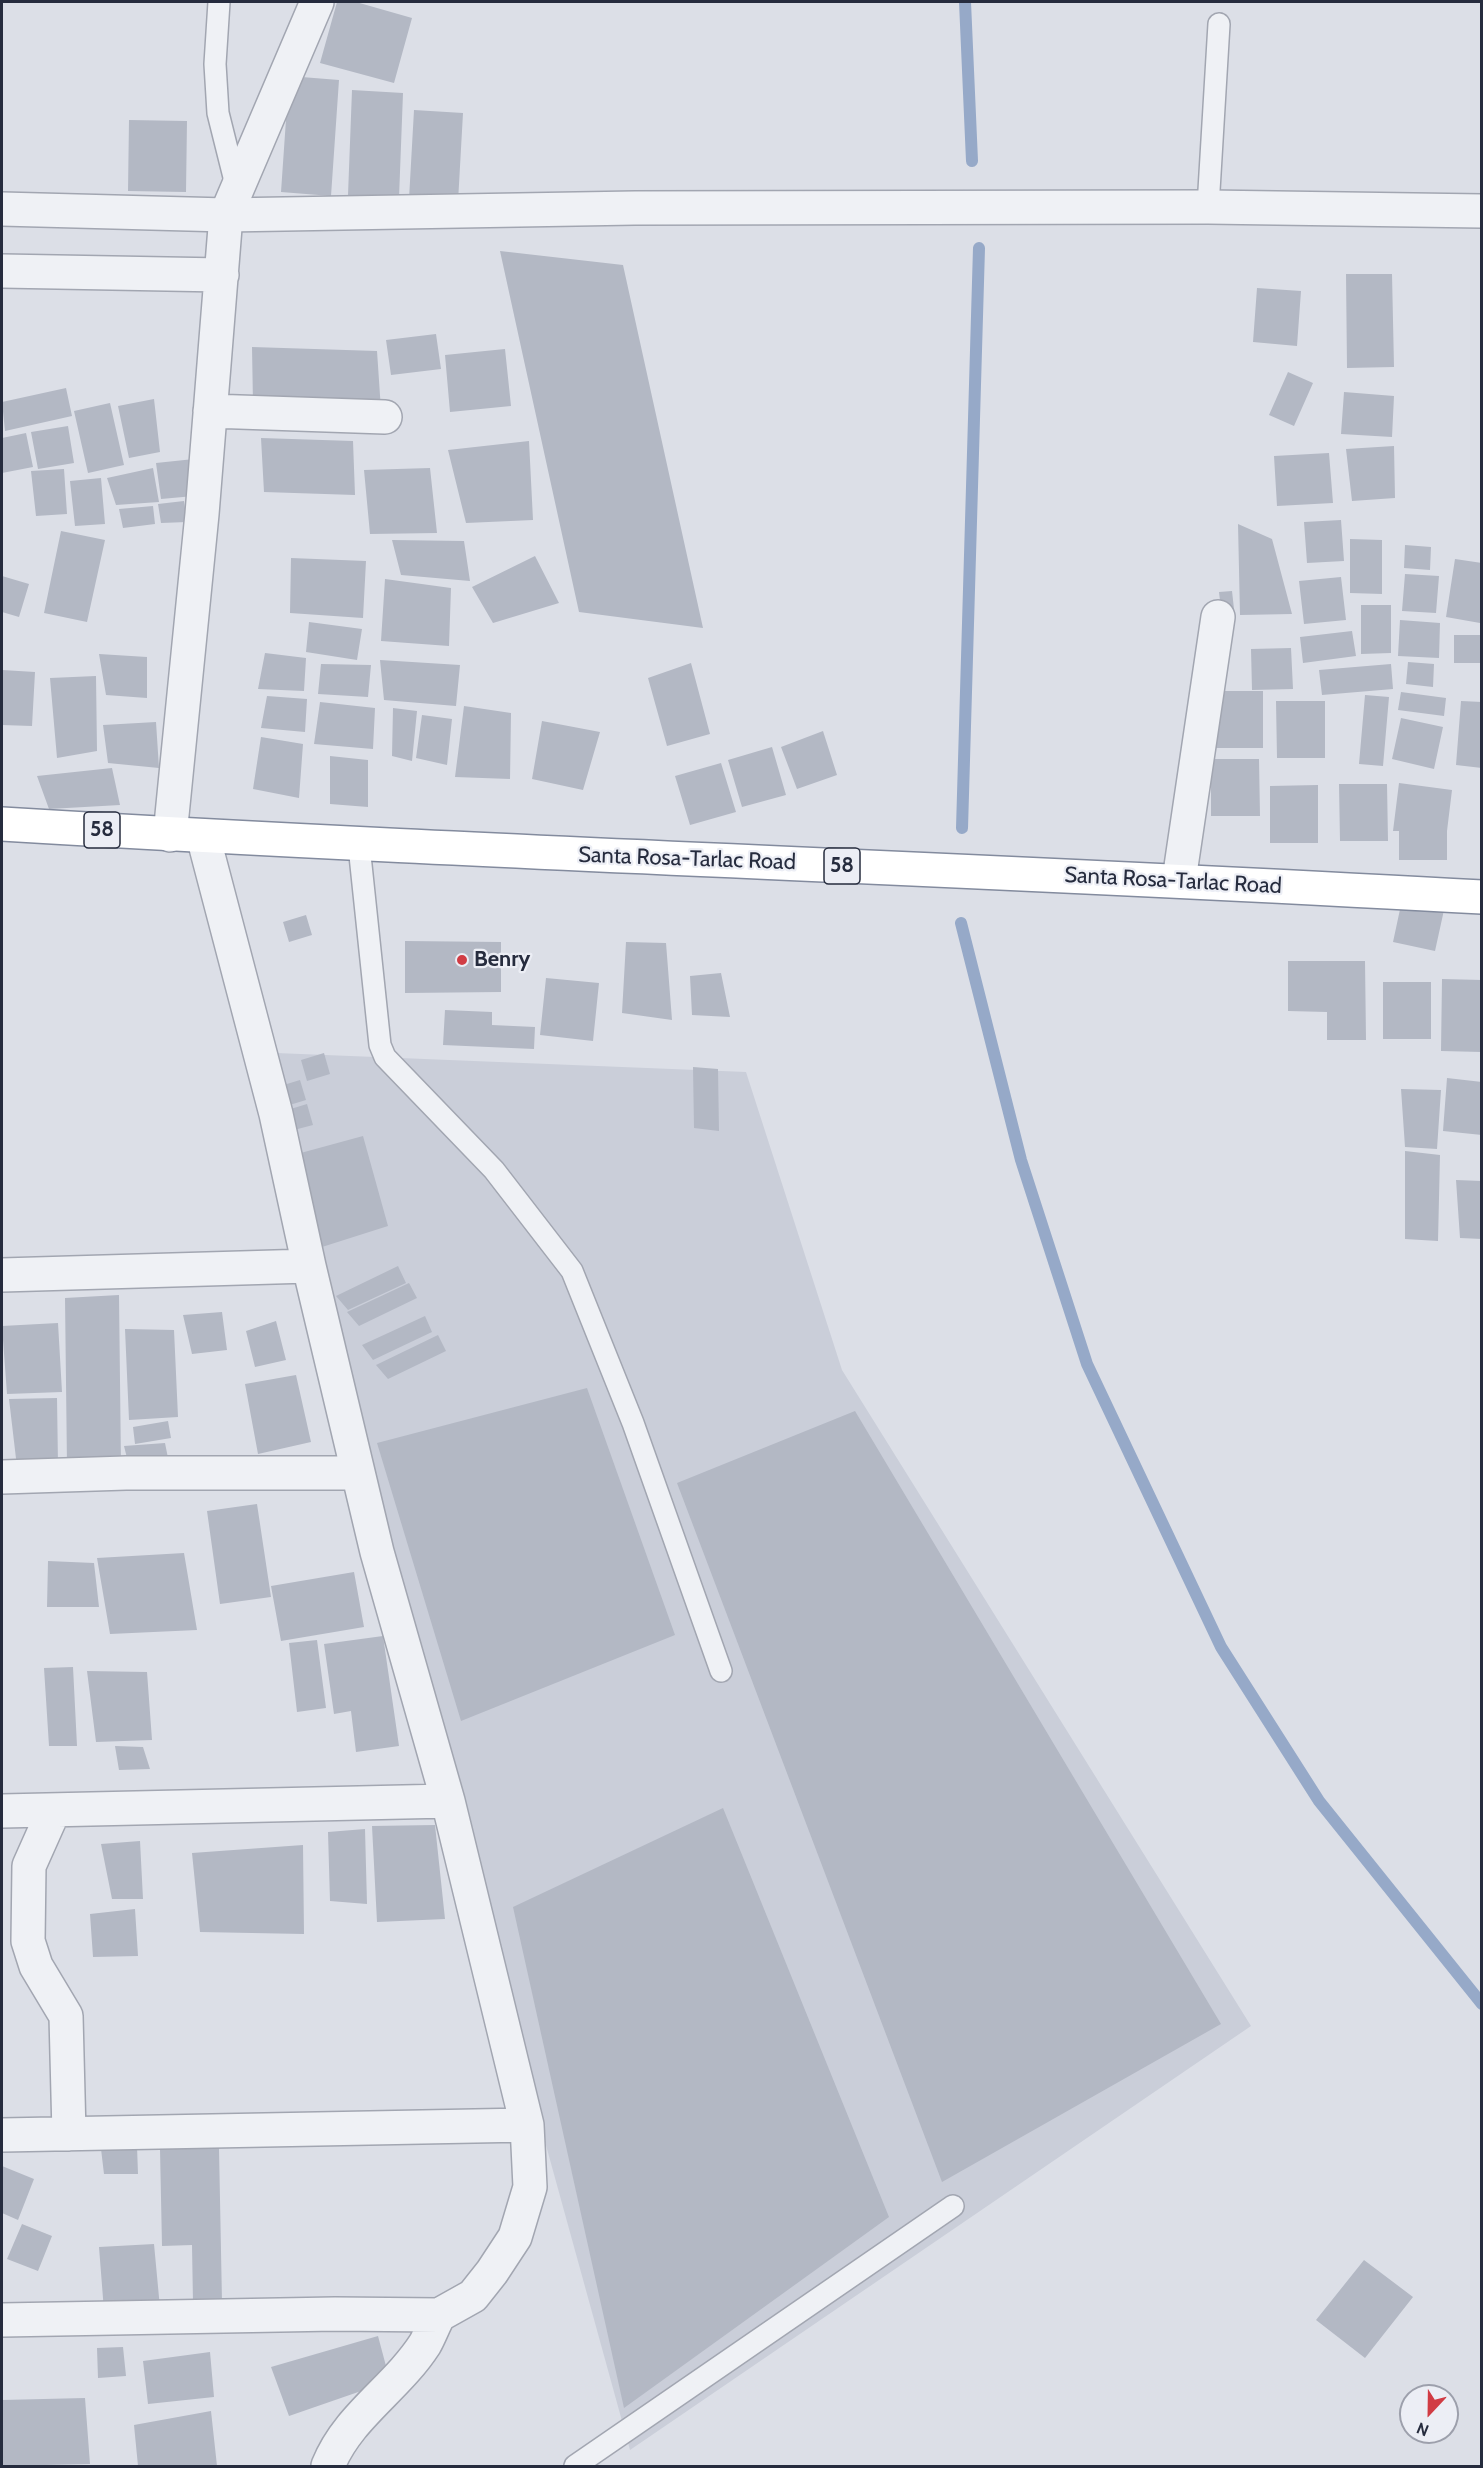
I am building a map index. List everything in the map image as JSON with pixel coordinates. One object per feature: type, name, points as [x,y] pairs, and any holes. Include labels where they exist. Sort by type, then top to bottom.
[{"type":"highway","name":"Santa Rosa-Tarlac Road","points":[[2,824],[360,846],[1179,880],[1482,897]]},
{"type":"street","points":[[170,835],[222,275],[232,202],[317,2]]},
{"type":"street","points":[[2,209],[232,202],[635,207],[1208,207],[1482,211]]},
{"type":"street","points":[[2,271],[222,275]]},
{"type":"street","points":[[210,411],[385,417]]},
{"type":"street","points":[[1179,880],[1218,617]]},
{"type":"street","points":[[2,2320],[335,2313],[439,2315],[473,2296],[515,2237],[530,2187],[527,2126],[448,1801],[377,1552],[309,1266],[276,1114],[203,836]]},
{"type":"street","points":[[2,1275],[309,1266]]},
{"type":"street","points":[[2,1477],[126,1473],[358,1473]]},
{"type":"street","points":[[2,1811],[448,1801]]},
{"type":"street","points":[[54,1810],[29,1866],[28,1941],[36,1966],[66,2016],[65,2065],[69,2134]]},
{"type":"street","points":[[2,2135],[527,2126]]},
{"type":"street","points":[[328,2466],[336,2445],[354,2420],[394,2382],[425,2344],[439,2315]]},
{"type":"lane","points":[[219,2],[215,64],[218,113],[232,202]]},
{"type":"lane","points":[[1208,207],[1219,24]]},
{"type":"lane","points":[[360,846],[380,1045],[385,1057],[494,1170],[572,1271],[633,1423],[721,1671]]},
{"type":"lane","points":[[575,2466],[953,2206]]},
{"type":"shaded area","points":[[276,1053],[746,1072],[842,1370],[1251,2026],[630,2450],[485,1924],[316,1262]]},
{"type":"building","points":[[337,2],[356,2],[412,18],[394,83],[320,63]]},
{"type":"building","points":[[289,76],[339,80],[331,196],[281,192]]},
{"type":"building","points":[[352,90],[403,93],[399,198],[348,195]]},
{"type":"building","points":[[414,110],[463,113],[458,202],[409,199]]},
{"type":"building","points":[[129,120],[187,121],[186,192],[128,191]]},
{"type":"building","points":[[500,251],[623,265],[703,628],[579,612]]},
{"type":"building","points":[[1346,274],[1392,274],[1394,367],[1347,368]]},
{"type":"building","points":[[1257,288],[1301,291],[1297,346],[1253,342]]},
{"type":"building","points":[[436,334],[441,369],[391,375],[386,340]]},
{"type":"building","points":[[252,347],[377,351],[381,410],[253,404]]},
{"type":"building","points":[[505,349],[511,406],[450,412],[445,355]]},
{"type":"building","points":[[1288,372],[1313,383],[1294,426],[1269,415]]},
{"type":"building","points":[[66,388],[72,416],[5,431],[2,402]]},
{"type":"building","points":[[1344,392],[1394,396],[1392,437],[1341,434]]},
{"type":"building","points":[[154,399],[160,452],[129,458],[118,406]]},
{"type":"building","points":[[110,403],[124,465],[88,473],[74,411]]},
{"type":"building","points":[[68,426],[74,463],[38,469],[31,432]]},
{"type":"building","points":[[26,433],[33,467],[2,473],[2,438]]},
{"type":"building","points":[[261,438],[353,441],[355,495],[264,492]]},
{"type":"building","points":[[529,441],[533,520],[466,523],[448,450]]},
{"type":"building","points":[[1394,446],[1395,498],[1352,501],[1346,449]]},
{"type":"building","points":[[1329,453],[1333,503],[1277,506],[1274,456]]},
{"type":"building","points":[[194,459],[194,496],[161,499],[156,463]]},
{"type":"building","points":[[153,468],[159,502],[116,505],[107,478]]},
{"type":"building","points":[[430,468],[437,533],[370,534],[364,470]]},
{"type":"building","points":[[64,469],[67,514],[36,516],[31,471]]},
{"type":"building","points":[[101,478],[105,524],[75,526],[70,481]]},
{"type":"building","points":[[184,501],[187,522],[161,523],[158,504]]},
{"type":"building","points":[[153,506],[155,524],[123,528],[119,509]]},
{"type":"building","points":[[1341,520],[1344,561],[1307,563],[1304,522]]},
{"type":"building","points":[[1238,524],[1272,539],[1292,614],[1240,615]]},
{"type":"building","points":[[61,531],[105,540],[87,622],[44,613]]},
{"type":"building","points":[[1350,539],[1382,540],[1382,594],[1350,593]]},
{"type":"building","points":[[392,540],[464,541],[470,581],[401,575]]},
{"type":"building","points":[[1405,545],[1431,547],[1430,570],[1404,568]]},
{"type":"building","points":[[535,556],[559,603],[493,623],[472,587]]},
{"type":"building","points":[[291,558],[366,561],[363,618],[290,613]]},
{"type":"building","points":[[1455,559],[1482,563],[1480,623],[1446,617]]},
{"type":"building","points":[[1405,574],[1439,576],[1436,613],[1402,611]]},
{"type":"building","points":[[2,576],[29,584],[19,617],[2,612]]},
{"type":"building","points":[[1341,577],[1346,620],[1304,624],[1299,581]]},
{"type":"building","points":[[385,579],[451,588],[449,646],[381,641]]},
{"type":"building","points":[[1232,591],[1235,618],[1222,618],[1219,592]]},
{"type":"building","points":[[1361,605],[1391,605],[1391,653],[1361,654]]},
{"type":"building","points":[[1400,620],[1440,623],[1439,658],[1398,656]]},
{"type":"building","points":[[309,622],[362,629],[357,660],[306,652]]},
{"type":"building","points":[[1352,631],[1356,656],[1303,663],[1300,637]]},
{"type":"building","points":[[1454,635],[1482,635],[1482,663],[1454,663]]},
{"type":"building","points":[[1291,648],[1293,689],[1252,690],[1251,649]]},
{"type":"building","points":[[265,653],[306,658],[304,691],[258,689]]},
{"type":"building","points":[[99,654],[147,657],[147,698],[106,695]]},
{"type":"building","points":[[380,660],[460,665],[456,706],[384,700]]},
{"type":"building","points":[[1408,662],[1434,664],[1433,687],[1406,684]]},
{"type":"building","points":[[691,663],[710,734],[667,746],[648,678]]},
{"type":"building","points":[[321,664],[371,665],[368,697],[318,694]]},
{"type":"building","points":[[1391,664],[1393,689],[1322,695],[1319,670]]},
{"type":"building","points":[[2,670],[35,672],[32,726],[2,725]]},
{"type":"building","points":[[96,676],[97,751],[57,758],[50,678]]},
{"type":"building","points":[[1215,691],[1263,691],[1263,748],[1216,748]]},
{"type":"building","points":[[1401,692],[1446,698],[1444,716],[1398,710]]},
{"type":"building","points":[[1365,695],[1389,697],[1383,766],[1359,764]]},
{"type":"building","points":[[267,696],[307,699],[305,732],[261,728]]},
{"type":"building","points":[[1276,701],[1325,701],[1325,758],[1277,758]]},
{"type":"building","points":[[1461,701],[1482,702],[1482,768],[1456,765]]},
{"type":"building","points":[[320,702],[375,708],[373,749],[314,744]]},
{"type":"building","points":[[464,706],[511,713],[510,779],[455,777]]},
{"type":"building","points":[[393,708],[417,711],[412,761],[392,756]]},
{"type":"building","points":[[422,715],[452,719],[447,765],[416,758]]},
{"type":"building","points":[[1401,718],[1443,727],[1434,769],[1392,759]]},
{"type":"building","points":[[542,721],[600,732],[583,790],[532,779]]},
{"type":"building","points":[[156,722],[159,768],[108,763],[103,725]]},
{"type":"building","points":[[823,731],[837,775],[797,789],[781,747]]},
{"type":"building","points":[[261,737],[303,744],[299,798],[253,789]]},
{"type":"building","points":[[772,747],[786,795],[742,807],[728,760]]},
{"type":"building","points":[[330,756],[368,760],[368,807],[330,804]]},
{"type":"building","points":[[1211,759],[1259,759],[1260,816],[1211,816]]},
{"type":"building","points":[[721,763],[736,812],[690,825],[675,776]]},
{"type":"building","points":[[112,768],[120,805],[49,809],[37,776]]},
{"type":"building","points":[[1399,783],[1452,790],[1447,831],[1447,860],[1399,860],[1399,831],[1393,831]]},
{"type":"building","points":[[1339,784],[1387,784],[1388,841],[1340,841]]},
{"type":"building","points":[[1318,785],[1318,843],[1270,843],[1270,786]]},
{"type":"building","points":[[1402,900],[1444,910],[1435,951],[1393,942]]},
{"type":"building","points":[[306,915],[312,935],[289,942],[283,922]]},
{"type":"building","points":[[405,941],[501,942],[501,992],[405,993]]},
{"type":"building","points":[[626,942],[666,943],[672,1020],[622,1013]]},
{"type":"building","points":[[1288,961],[1365,961],[1366,1040],[1327,1040],[1327,1012],[1288,1011]]},
{"type":"building","points":[[721,973],[730,1017],[692,1015],[690,976]]},
{"type":"building","points":[[546,978],[599,983],[593,1041],[540,1035]]},
{"type":"building","points":[[1442,979],[1482,980],[1482,1052],[1441,1051]]},
{"type":"building","points":[[1383,982],[1431,982],[1431,1039],[1383,1039]]},
{"type":"building","points":[[445,1010],[492,1012],[492,1025],[535,1027],[534,1049],[443,1045]]},
{"type":"building","points":[[324,1053],[330,1074],[307,1081],[301,1060]]},
{"type":"building","points":[[693,1067],[718,1069],[719,1131],[694,1128]]},
{"type":"building","points":[[1447,1078],[1482,1082],[1482,1135],[1443,1131]]},
{"type":"building","points":[[300,1080],[306,1100],[283,1107],[277,1087]]},
{"type":"building","points":[[1401,1089],[1441,1090],[1437,1149],[1405,1147]]},
{"type":"building","points":[[307,1104],[313,1125],[290,1131],[284,1111]]},
{"type":"building","points":[[363,1136],[388,1226],[322,1247],[297,1154]]},
{"type":"building","points":[[1405,1151],[1440,1155],[1438,1241],[1405,1239]]},
{"type":"building","points":[[1456,1180],[1482,1181],[1482,1239],[1460,1238]]},
{"type":"building","points":[[398,1266],[406,1283],[348,1310],[336,1296]]},
{"type":"building","points":[[409,1283],[417,1298],[359,1326],[347,1312]]},
{"type":"building","points":[[119,1295],[121,1466],[67,1466],[65,1298]]},
{"type":"building","points":[[222,1312],[227,1350],[192,1354],[183,1315]]},
{"type":"building","points":[[425,1316],[432,1332],[373,1360],[362,1345]]},
{"type":"building","points":[[276,1321],[286,1360],[255,1367],[246,1331]]},
{"type":"building","points":[[58,1323],[62,1392],[7,1394],[2,1326]]},
{"type":"building","points":[[125,1329],[174,1330],[178,1417],[129,1420]]},
{"type":"building","points":[[438,1335],[446,1351],[388,1379],[376,1365]]},
{"type":"building","points":[[296,1375],[311,1442],[258,1454],[245,1384]]},
{"type":"building","points":[[587,1388],[675,1635],[461,1721],[377,1443]]},
{"type":"building","points":[[57,1398],[58,1465],[17,1467],[9,1399]]},
{"type":"building","points":[[855,1411],[1221,2024],[942,2182],[677,1483]]},
{"type":"building","points":[[168,1421],[171,1438],[135,1444],[133,1427]]},
{"type":"building","points":[[165,1443],[169,1463],[129,1466],[124,1446]]},
{"type":"building","points":[[257,1504],[271,1597],[220,1604],[207,1511]]},
{"type":"building","points":[[184,1553],[197,1630],[110,1634],[97,1558]]},
{"type":"building","points":[[48,1561],[94,1563],[99,1607],[47,1607]]},
{"type":"building","points":[[354,1572],[364,1627],[281,1641],[271,1586]]},
{"type":"building","points":[[383,1636],[399,1746],[356,1752],[351,1711],[334,1714],[324,1644]]},
{"type":"building","points":[[317,1640],[326,1708],[297,1712],[289,1643]]},
{"type":"building","points":[[73,1667],[77,1746],[49,1746],[44,1668]]},
{"type":"building","points":[[87,1671],[147,1672],[152,1740],[96,1742]]},
{"type":"building","points":[[115,1746],[143,1747],[150,1769],[119,1770]]},
{"type":"building","points":[[723,1808],[889,2217],[624,2408],[513,1907]]},
{"type":"building","points":[[435,1825],[445,1919],[377,1922],[372,1826]]},
{"type":"building","points":[[365,1829],[367,1904],[330,1901],[328,1832]]},
{"type":"building","points":[[140,1841],[143,1899],[112,1899],[101,1844]]},
{"type":"building","points":[[303,1845],[304,1934],[200,1932],[192,1853]]},
{"type":"building","points":[[135,1909],[138,1956],[93,1957],[90,1914]]},
{"type":"building","points":[[137,2146],[138,2174],[104,2174],[101,2149]]},
{"type":"building","points":[[219,2148],[222,2302],[193,2303],[192,2245],[162,2246],[160,2149]]},
{"type":"building","points":[[2,2166],[34,2179],[18,2220],[2,2213]]},
{"type":"building","points":[[22,2224],[52,2236],[38,2271],[7,2259]]},
{"type":"building","points":[[154,2244],[160,2308],[104,2311],[99,2247]]},
{"type":"building","points":[[1364,2260],[1413,2297],[1365,2358],[1316,2320]]},
{"type":"building","points":[[378,2336],[390,2381],[289,2416],[271,2367]]},
{"type":"building","points":[[123,2347],[126,2376],[98,2378],[97,2348]]},
{"type":"building","points":[[210,2352],[214,2397],[148,2404],[143,2361]]},
{"type":"building","points":[[85,2398],[90,2464],[2,2466],[2,2400]]},
{"type":"building","points":[[211,2411],[217,2466],[138,2466],[134,2425]]},
{"type":"waterway","points":[[965,2],[972,161]]},
{"type":"waterway","points":[[962,828],[979,248]]},
{"type":"waterway","points":[[961,923],[1021,1160],[1087,1364],[1221,1647],[1319,1801],[1482,2004]]},
{"type":"place","name":"Benry","points":[[462,960]]}]
